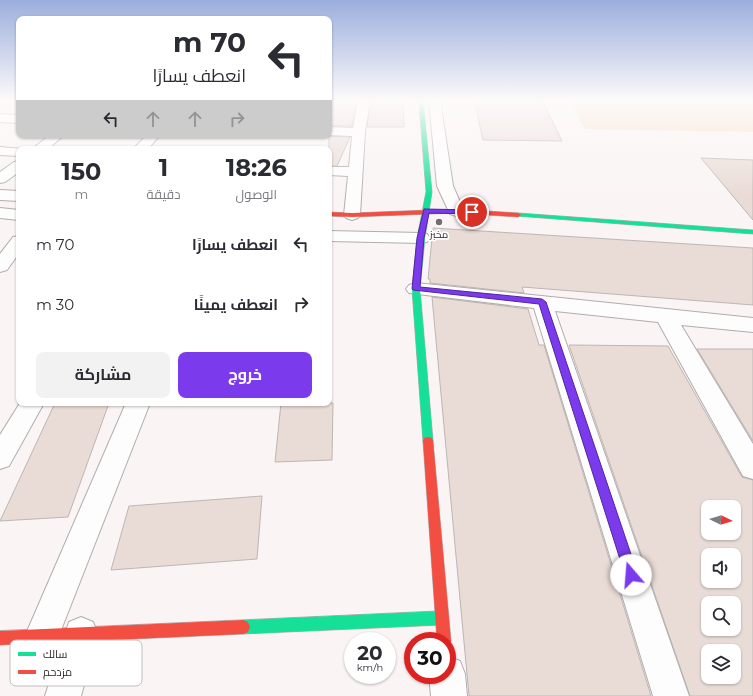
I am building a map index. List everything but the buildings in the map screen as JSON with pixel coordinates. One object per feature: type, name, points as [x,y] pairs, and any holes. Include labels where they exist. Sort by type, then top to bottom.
[{"type":"street","points":[[352,216],[359,132]]},
{"type":"street","points":[[424,132],[429,192],[421,238],[416,289],[443,632]]},
{"type":"street","points":[[438,132],[445,186],[456,211]]},
{"type":"street","points":[[43,146],[54,138]]},
{"type":"street","points":[[143,146],[151,138]]},
{"type":"street","points":[[0,151],[16,152]]},
{"type":"street","points":[[0,179],[16,166]]},
{"type":"street","points":[[332,171],[356,172]]},
{"type":"street","points":[[0,195],[16,196]]},
{"type":"street","points":[[332,214],[352,216],[426,211],[456,211],[753,232]]},
{"type":"street","points":[[0,213],[16,215]]},
{"type":"street","points":[[332,236],[421,238]]},
{"type":"street","points":[[0,266],[16,245]]},
{"type":"street","points":[[416,289],[542,302],[666,318],[753,325]]},
{"type":"street","points":[[542,302],[671,696]]},
{"type":"street","points":[[666,318],[753,468]]},
{"type":"street","points":[[0,458],[30,406]]},
{"type":"street","points":[[42,636],[137,406]]},
{"type":"street","points":[[0,638],[441,618]]},
{"type":"street","points":[[79,640],[81,634]]},
{"type":"street","points":[[448,684],[449,696]]},
{"type":"street","points":[[63,696],[66,686]]},
{"type":"traffic: fast","points":[[424,132],[429,192],[421,238],[416,289],[428,441]]},
{"type":"traffic: fast","points":[[518,215],[753,232]]},
{"type":"traffic: fast","points":[[243,627],[441,618]]},
{"type":"traffic: jam","points":[[332,214],[352,215],[456,211],[518,215]]},
{"type":"traffic: jam","points":[[428,441],[443,632]]},
{"type":"traffic: jam","points":[[0,638],[243,627]]},
{"type":"place","name":"مخبز","points":[[439,222]]},
{"type":"route","points":[[472,212],[426,211],[421,238],[416,289],[542,302],[631,575]]}]
